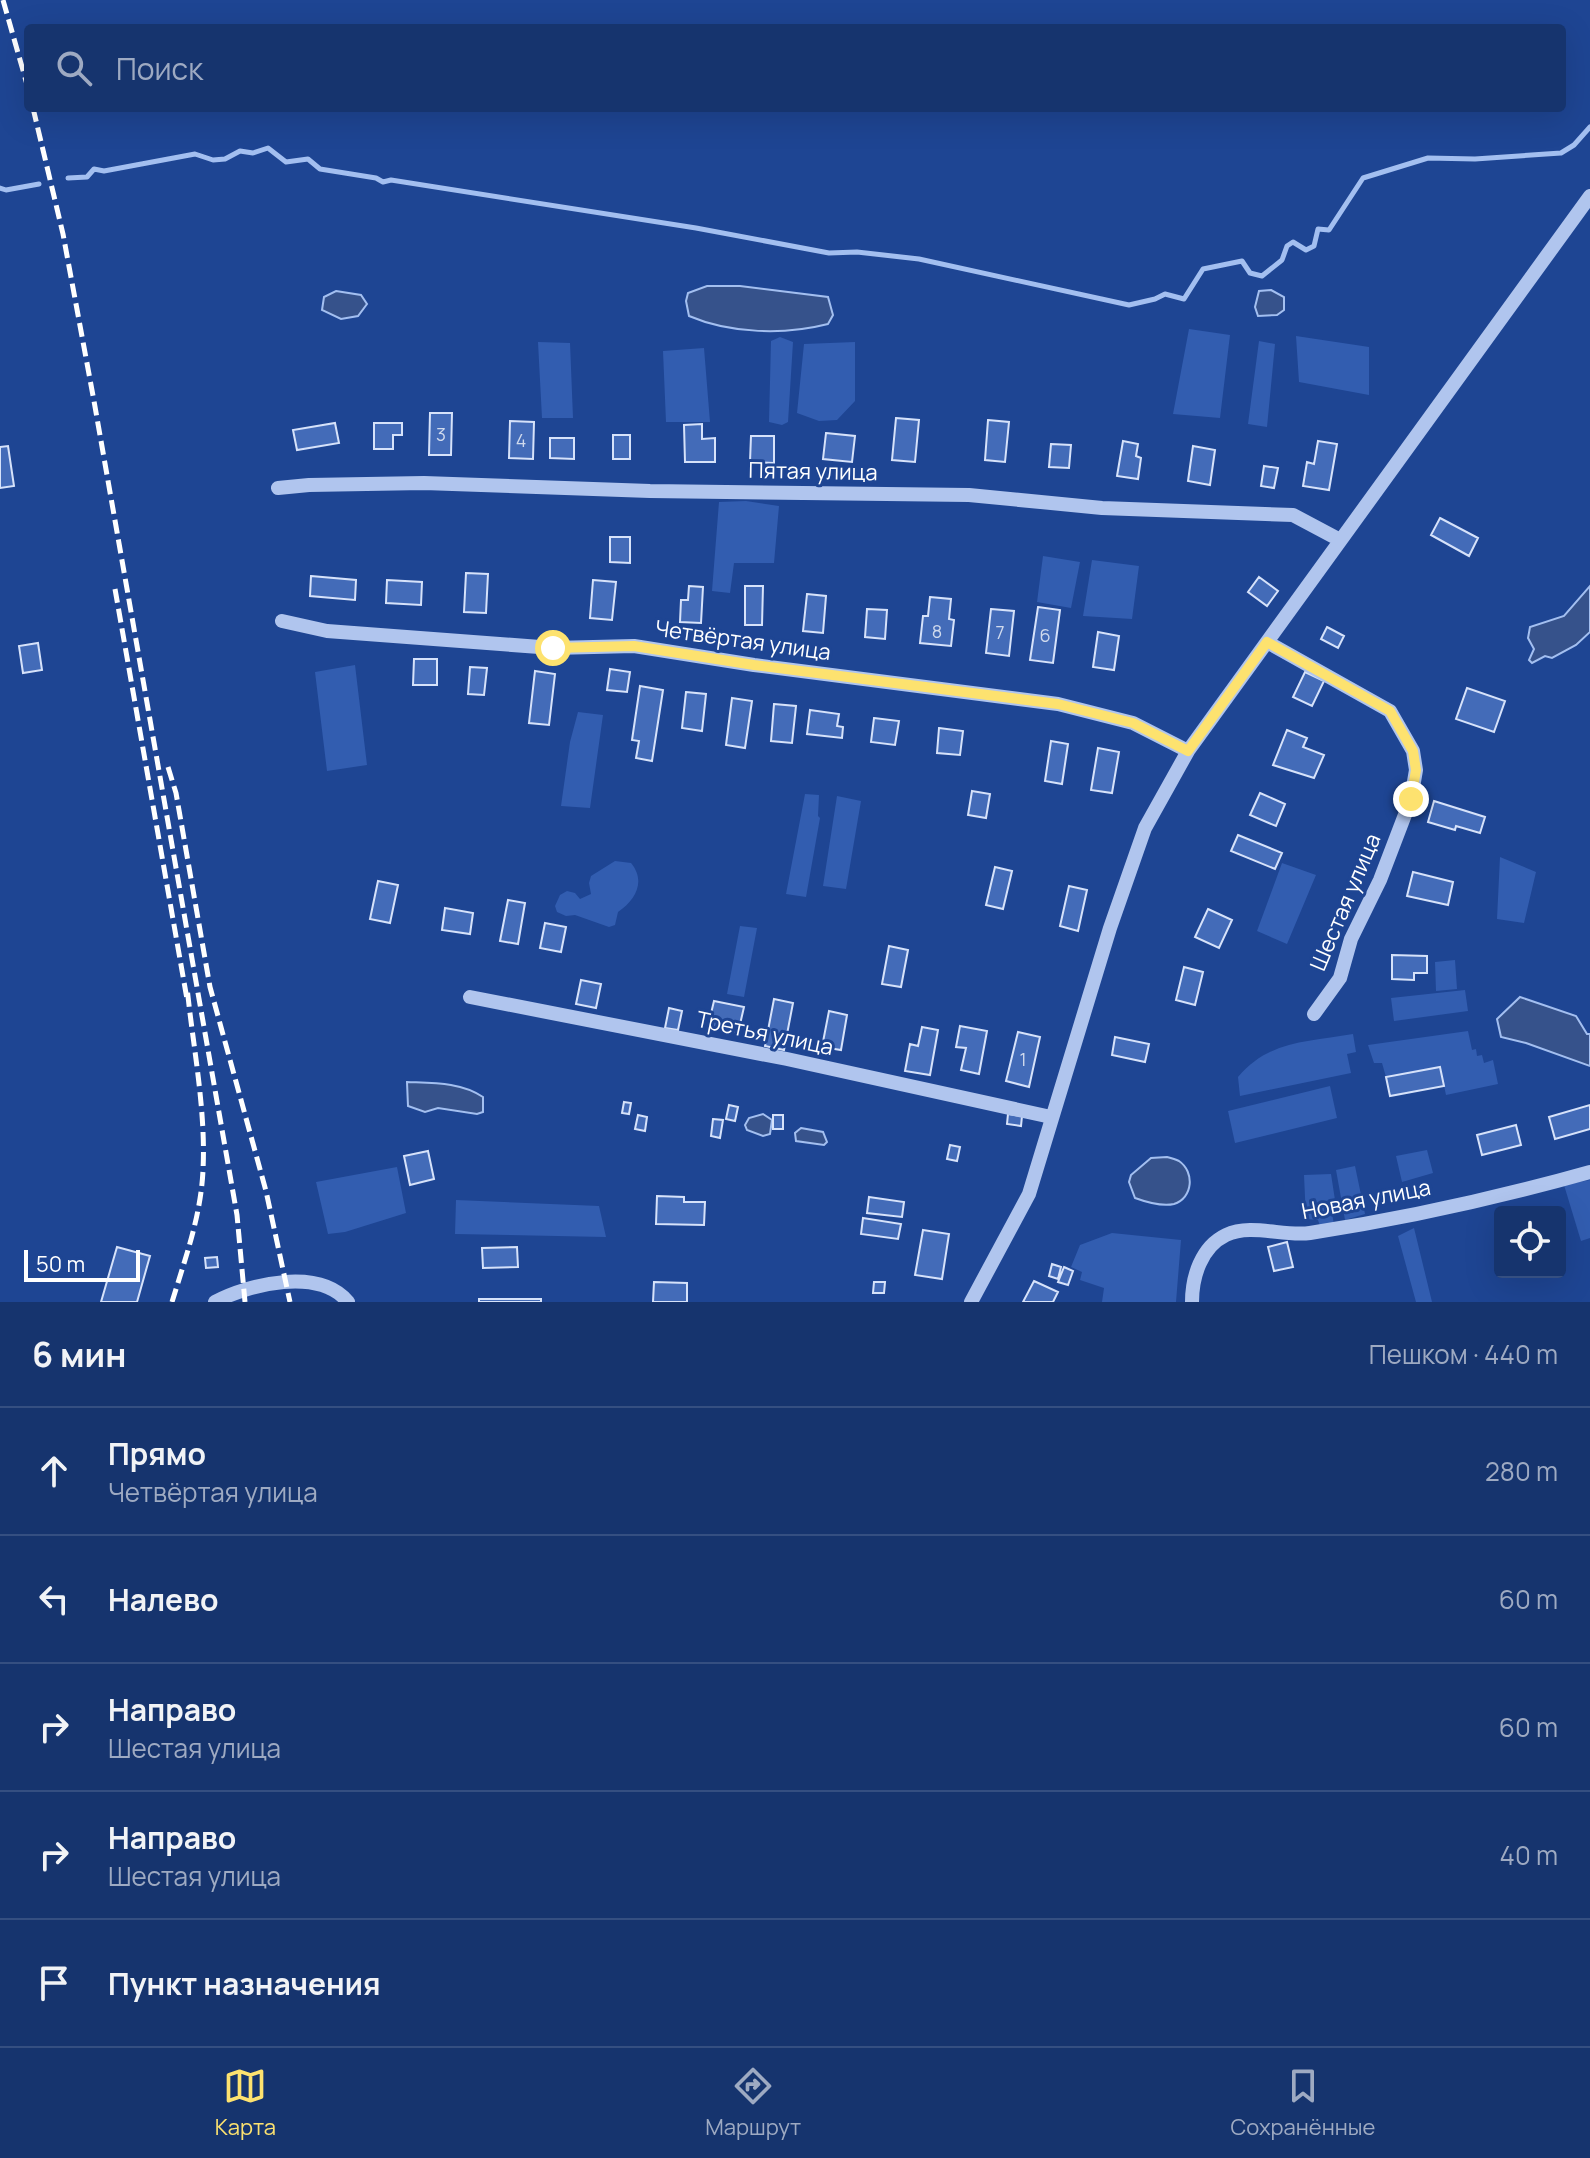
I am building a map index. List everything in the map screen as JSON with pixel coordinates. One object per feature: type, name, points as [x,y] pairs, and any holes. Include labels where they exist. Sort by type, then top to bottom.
[{"type":"street","points":[[971,1302],[1029,1194],[1110,928],[1145,828],[1188,751],[1590,196]]},
{"type":"street","name":"Пятая улица","points":[[278,488],[424,483],[650,491],[969,495],[1102,508],[1293,515],[1340,540]]},
{"type":"street","name":"Четвёртая улица","points":[[282,621],[327,631],[553,648],[634,646],[754,665],[1058,704],[1133,723],[1188,751]]},
{"type":"street","name":"Шестая улица","points":[[1267,642],[1390,711],[1413,751],[1416,770],[1411,799],[1380,880],[1351,939],[1340,978],[1314,1014]]},
{"type":"street","name":"Третья улица","points":[[470,997],[787,1059],[1051,1117]]},
{"type":"street","name":"Новая улица","points":[[1192,1302],[1192,1284],[1205,1252],[1226,1235],[1250,1231],[1297,1235],[1369,1224],[1590,1172]]},
{"type":"street","points":[[215,1302],[244,1290],[286,1281],[317,1285],[348,1302]]},
{"type":"shaded area","points":[[707,286],[740,286],[828,297],[833,315],[828,324],[794,330],[758,331],[722,326],[689,316],[688,293]]},
{"type":"shaded area","points":[[1271,290],[1284,297],[1284,310],[1277,315],[1258,316],[1255,307],[1259,291]]},
{"type":"shaded area","points":[[336,291],[361,295],[367,304],[358,316],[341,319],[322,310],[324,297]]},
{"type":"shaded area","points":[[1189,329],[1230,335],[1220,418],[1173,414]]},
{"type":"shaded area","points":[[1296,336],[1369,347],[1369,395],[1299,382]]},
{"type":"shaded area","points":[[780,337],[793,342],[788,422],[782,425],[769,422],[771,341]]},
{"type":"shaded area","points":[[1259,341],[1275,344],[1267,427],[1248,424]]},
{"type":"shaded area","points":[[538,342],[570,343],[573,418],[542,418]]},
{"type":"shaded area","points":[[855,342],[855,401],[837,420],[819,421],[797,413],[804,344]]},
{"type":"shaded area","points":[[704,348],[710,422],[666,422],[663,351]]},
{"type":"shaded area","points":[[746,501],[779,506],[774,563],[734,563],[730,593],[712,591],[719,502]]},
{"type":"shaded area","points":[[1043,556],[1080,562],[1071,608],[1037,602]]},
{"type":"shaded area","points":[[1092,560],[1139,566],[1132,619],[1083,616]]},
{"type":"shaded area","points":[[1590,586],[1590,632],[1576,645],[1552,658],[1545,656],[1532,663],[1529,660],[1534,649],[1528,638],[1530,627],[1564,616]]},
{"type":"shaded area","points":[[355,665],[367,765],[327,771],[315,672]]},
{"type":"shaded area","points":[[578,712],[603,715],[590,808],[561,806],[570,742]]},
{"type":"shaded area","points":[[805,794],[819,795],[820,818],[806,897],[786,894]]},
{"type":"shaded area","points":[[837,796],[861,801],[846,889],[823,886]]},
{"type":"shaded area","points":[[1500,857],[1536,872],[1524,923],[1497,919]]},
{"type":"shaded area","points":[[615,861],[631,863],[638,883],[630,902],[618,912],[615,925],[609,927],[557,912],[555,906],[560,895],[567,891],[575,893],[580,899],[591,894],[591,876]]},
{"type":"shaded area","points":[[1282,863],[1316,875],[1287,944],[1257,931]]},
{"type":"shaded area","points":[[740,926],[757,928],[744,997],[727,994]]},
{"type":"shaded area","points":[[1455,960],[1457,989],[1436,991],[1435,962]]},
{"type":"shaded area","points":[[1465,990],[1468,1011],[1394,1021],[1391,998]]},
{"type":"shaded area","points":[[1520,997],[1576,1016],[1590,1034],[1590,1066],[1501,1037],[1497,1019]]},
{"type":"shaded area","points":[[1468,1031],[1472,1050],[1476,1049],[1477,1056],[1482,1055],[1484,1063],[1493,1060],[1498,1084],[1446,1095],[1440,1067],[1386,1077],[1382,1063],[1374,1063],[1368,1045]]},
{"type":"shaded area","points":[[1353,1034],[1356,1052],[1347,1054],[1351,1073],[1240,1096],[1238,1077],[1263,1056],[1305,1041]]},
{"type":"shaded area","points":[[407,1082],[466,1088],[483,1097],[483,1112],[477,1114],[438,1108],[425,1112],[408,1106]]},
{"type":"shaded area","points":[[1330,1086],[1337,1118],[1235,1143],[1228,1111]]},
{"type":"shaded area","points":[[763,1114],[772,1120],[770,1134],[763,1136],[747,1130],[745,1125],[749,1118]]},
{"type":"shaded area","points":[[801,1128],[823,1132],[827,1142],[824,1145],[796,1141],[795,1133]]},
{"type":"shaded area","points":[[1427,1150],[1433,1173],[1402,1182],[1396,1156]]},
{"type":"shaded area","points":[[1167,1157],[1179,1161],[1188,1172],[1190,1184],[1185,1196],[1169,1205],[1135,1198],[1129,1182],[1131,1175],[1151,1158]]},
{"type":"shaded area","points":[[1355,1166],[1365,1214],[1345,1220],[1336,1170]]},
{"type":"shaded area","points":[[397,1167],[406,1213],[345,1232],[328,1234],[316,1182]]},
{"type":"shaded area","points":[[1331,1174],[1337,1213],[1332,1214],[1334,1224],[1320,1226],[1318,1220],[1306,1219],[1304,1175]]},
{"type":"shaded area","points":[[1590,1180],[1590,1238],[1581,1241],[1564,1185]]},
{"type":"shaded area","points":[[456,1200],[599,1206],[606,1237],[455,1234]]},
{"type":"shaded area","points":[[1414,1228],[1432,1302],[1416,1302],[1398,1236]]},
{"type":"shaded area","points":[[1112,1233],[1181,1240],[1176,1302],[1102,1302],[1104,1288],[1080,1280],[1082,1272],[1071,1267],[1080,1245]]},
{"type":"building","points":[[430,413],[452,413],[451,455],[429,455]]},
{"type":"building","points":[[896,418],[919,420],[915,462],[892,460]]},
{"type":"building","points":[[988,420],[1009,422],[1005,462],[985,460]]},
{"type":"building","points":[[510,421],[534,422],[533,459],[509,458]]},
{"type":"building","points":[[335,423],[339,443],[297,450],[293,430]]},
{"type":"building","points":[[374,423],[402,423],[402,435],[393,435],[393,449],[374,449]]},
{"type":"building","points":[[702,424],[702,439],[715,438],[715,462],[685,462],[684,425]]},
{"type":"building","points":[[826,433],[855,436],[852,462],[823,459]]},
{"type":"building","points":[[613,435],[630,435],[630,459],[613,459]]},
{"type":"building","points":[[751,436],[774,436],[774,463],[750,462]]},
{"type":"building","points":[[550,438],[574,438],[574,459],[550,458]]},
{"type":"building","points":[[1123,441],[1138,444],[1136,456],[1141,458],[1138,479],[1117,476]]},
{"type":"building","points":[[1318,441],[1337,444],[1329,490],[1303,486],[1307,462],[1314,464]]},
{"type":"building","points":[[1051,444],[1071,445],[1069,468],[1049,467]]},
{"type":"building","points":[[8,446],[14,486],[0,488],[0,447]]},
{"type":"building","points":[[1193,446],[1215,450],[1210,485],[1188,481]]},
{"type":"building","points":[[1264,466],[1278,468],[1274,488],[1261,486]]},
{"type":"building","points":[[1440,518],[1478,538],[1469,556],[1431,535]]},
{"type":"building","points":[[610,537],[630,537],[630,563],[610,562]]},
{"type":"building","points":[[466,573],[488,574],[486,613],[464,612]]},
{"type":"building","points":[[311,576],[356,580],[355,600],[310,596]]},
{"type":"building","points":[[1259,577],[1278,591],[1267,606],[1248,592]]},
{"type":"building","points":[[387,580],[422,582],[421,605],[386,603]]},
{"type":"building","points":[[593,580],[616,582],[612,620],[590,618]]},
{"type":"building","points":[[689,586],[703,587],[701,623],[680,622],[681,600],[688,600]]},
{"type":"building","points":[[745,586],[763,586],[762,625],[745,625]]},
{"type":"building","points":[[807,594],[826,596],[823,633],[803,631]]},
{"type":"building","points":[[930,597],[951,599],[949,619],[954,620],[951,646],[920,643],[923,616],[928,616]]},
{"type":"building","points":[[1038,607],[1060,610],[1053,663],[1030,660]]},
{"type":"building","points":[[867,609],[887,610],[885,639],[865,637]]},
{"type":"building","points":[[991,609],[1014,611],[1009,656],[986,653]]},
{"type":"building","points":[[1327,627],[1344,636],[1338,648],[1321,639]]},
{"type":"building","points":[[1098,632],[1119,636],[1114,670],[1093,667]]},
{"type":"building","points":[[38,643],[42,670],[23,673],[19,646]]},
{"type":"building","points":[[414,659],[437,659],[437,685],[413,685]]},
{"type":"building","points":[[470,667],[487,668],[484,695],[468,694]]},
{"type":"building","points":[[610,669],[630,672],[627,692],[607,690]]},
{"type":"building","points":[[535,671],[555,674],[549,725],[529,723]]},
{"type":"building","points":[[1305,672],[1324,681],[1312,706],[1293,697]]},
{"type":"building","points":[[640,686],[663,690],[652,761],[636,758],[639,741],[632,740]]},
{"type":"building","points":[[1467,688],[1505,701],[1494,732],[1456,719]]},
{"type":"building","points":[[686,692],[706,694],[702,731],[682,728]]},
{"type":"building","points":[[732,698],[752,701],[745,748],[726,745]]},
{"type":"building","points":[[774,704],[796,706],[792,743],[771,741]]},
{"type":"building","points":[[810,710],[839,714],[837,726],[843,727],[842,738],[807,734]]},
{"type":"building","points":[[874,718],[899,721],[895,745],[871,742]]},
{"type":"building","points":[[939,728],[963,731],[960,755],[937,753]]},
{"type":"building","points":[[1287,730],[1307,738],[1303,747],[1324,755],[1314,778],[1273,765]]},
{"type":"building","points":[[1051,741],[1068,744],[1062,784],[1045,781]]},
{"type":"building","points":[[1098,748],[1119,752],[1112,793],[1091,790]]},
{"type":"building","points":[[972,791],[990,794],[986,818],[968,815]]},
{"type":"building","points":[[1260,793],[1285,804],[1276,826],[1250,815]]},
{"type":"building","points":[[1434,801],[1485,817],[1480,833],[1428,822]]},
{"type":"building","points":[[1238,835],[1282,853],[1275,869],[1231,851]]},
{"type":"building","points":[[995,867],[1012,871],[1003,909],[986,905]]},
{"type":"building","points":[[1413,872],[1453,882],[1448,905],[1407,896]]},
{"type":"building","points":[[378,881],[398,885],[390,923],[370,919]]},
{"type":"building","points":[[1069,886],[1087,890],[1078,931],[1060,926]]},
{"type":"building","points":[[508,900],[525,903],[518,944],[500,941]]},
{"type":"building","points":[[445,908],[473,913],[470,934],[442,930]]},
{"type":"building","points":[[1208,909],[1232,920],[1219,948],[1195,937]]},
{"type":"building","points":[[545,923],[566,927],[561,952],[540,948]]},
{"type":"building","points":[[889,946],[908,950],[901,987],[882,984]]},
{"type":"building","points":[[1392,955],[1427,956],[1427,973],[1414,973],[1414,980],[1392,979]]},
{"type":"building","points":[[1184,967],[1203,972],[1195,1005],[1176,1000]]},
{"type":"building","points":[[581,980],[601,984],[596,1008],[576,1004]]},
{"type":"building","points":[[774,999],[793,1003],[784,1050],[765,1046]]},
{"type":"building","points":[[714,1001],[744,1007],[738,1033],[708,1026]]},
{"type":"building","points":[[669,1008],[682,1011],[678,1030],[665,1028]]},
{"type":"building","points":[[829,1011],[847,1015],[841,1050],[822,1047]]},
{"type":"building","points":[[960,1026],[987,1031],[979,1074],[961,1070],[966,1048],[956,1047]]},
{"type":"building","points":[[922,1027],[938,1030],[930,1075],[905,1071],[910,1044],[918,1046]]},
{"type":"building","points":[[1018,1032],[1040,1037],[1029,1087],[1006,1081]]},
{"type":"building","points":[[1115,1037],[1149,1044],[1145,1062],[1112,1055]]},
{"type":"building","points":[[1440,1067],[1444,1086],[1390,1096],[1386,1077]]},
{"type":"building","points":[[624,1102],[631,1103],[629,1114],[622,1113]]},
{"type":"building","points":[[729,1105],[738,1107],[735,1121],[726,1119]]},
{"type":"building","points":[[1590,1105],[1590,1129],[1555,1139],[1549,1117]]},
{"type":"building","points":[[1008,1114],[1022,1116],[1021,1126],[1007,1124]]},
{"type":"building","points":[[638,1115],[647,1117],[645,1131],[635,1129]]},
{"type":"building","points":[[773,1115],[783,1115],[783,1129],[773,1129]]},
{"type":"building","points":[[713,1119],[723,1120],[720,1138],[711,1136]]},
{"type":"building","points":[[1516,1125],[1521,1145],[1482,1155],[1477,1135]]},
{"type":"building","points":[[950,1145],[960,1147],[957,1161],[947,1159]]},
{"type":"building","points":[[428,1151],[434,1179],[410,1185],[404,1156]]},
{"type":"building","points":[[657,1196],[684,1197],[684,1202],[705,1202],[704,1225],[656,1224]]},
{"type":"building","points":[[869,1197],[904,1202],[902,1217],[867,1213]]},
{"type":"building","points":[[863,1218],[901,1224],[898,1239],[861,1234]]},
{"type":"building","points":[[923,1230],[949,1234],[942,1279],[915,1275]]},
{"type":"building","points":[[1287,1242],[1293,1267],[1274,1271],[1268,1247]]},
{"type":"building","points":[[117,1247],[150,1256],[137,1302],[101,1302]]},
{"type":"building","points":[[517,1247],[518,1267],[483,1268],[482,1248]]},
{"type":"building","points":[[217,1257],[218,1267],[206,1268],[205,1258]]},
{"type":"building","points":[[1052,1264],[1061,1267],[1058,1279],[1049,1276]]},
{"type":"building","points":[[1064,1267],[1073,1271],[1068,1285],[1058,1282]]},
{"type":"building","points":[[1034,1281],[1058,1292],[1053,1302],[1023,1302]]},
{"type":"building","points":[[654,1282],[687,1283],[687,1302],[653,1302]]},
{"type":"building","points":[[874,1282],[885,1282],[884,1293],[873,1293]]},
{"type":"building","points":[[479,1299],[541,1299],[541,1302],[479,1302]]},
{"type":"waterway","points":[[68,178],[87,177],[94,169],[104,171],[195,154],[213,160],[225,159],[240,151],[253,153],[268,148],[286,162],[308,159],[320,169],[376,178],[383,182],[391,180],[696,228],[829,253],[857,252],[919,259],[1129,305],[1165,294],[1184,299],[1203,269],[1242,261],[1250,273],[1262,276],[1282,260],[1287,246],[1293,242],[1306,250],[1314,246],[1318,229],[1329,230],[1363,178],[1428,158],[1475,159],[1561,153],[1574,145],[1590,127]]},
{"type":"waterway","points":[[0,188],[6,190],[39,184]]},
{"type":"railway","points":[[3,0],[24,74]]},
{"type":"railway","points":[[34,112],[63,234],[94,401],[237,1215],[245,1302]]},
{"type":"railway","points":[[115,589],[187,999]]},
{"type":"railway","points":[[168,767],[176,793],[210,987],[266,1191],[290,1302]]},
{"type":"railway","points":[[172,1302],[196,1221],[203,1170],[201,1101],[187,987]]},
{"type":"route","points":[[553,648],[634,646],[754,665],[1058,704],[1133,723],[1188,751],[1267,642],[1390,711],[1413,751],[1416,770],[1411,799]]}]
